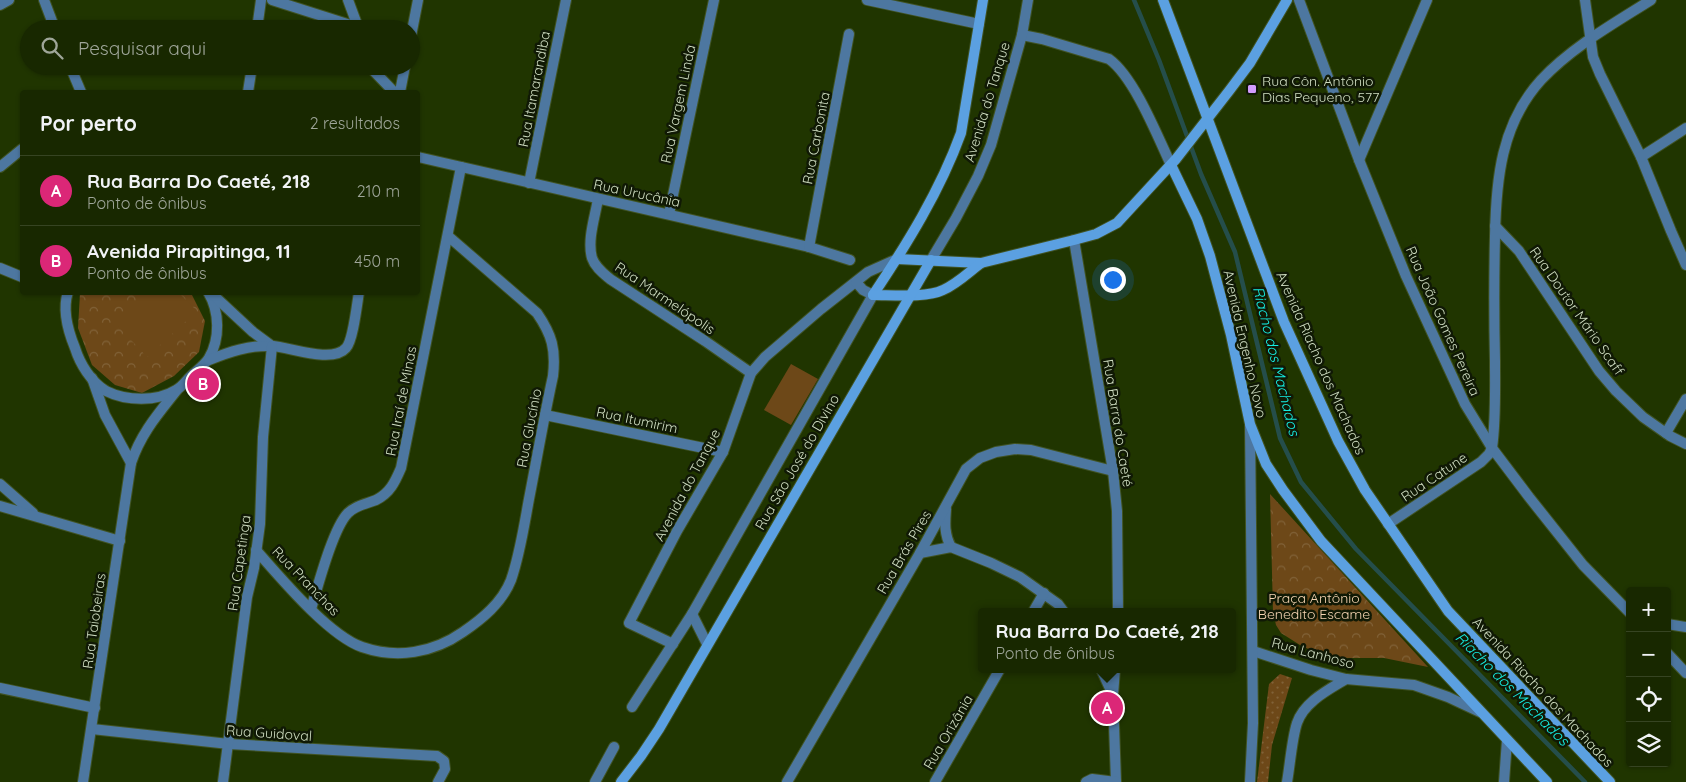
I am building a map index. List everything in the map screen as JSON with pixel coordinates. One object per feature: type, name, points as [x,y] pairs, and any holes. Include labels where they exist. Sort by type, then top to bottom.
[{"type":"street","points":[[0,5],[8,0]]},
{"type":"street","points":[[44,0],[52,20]]},
{"type":"street","points":[[258,20],[261,0]]},
{"type":"street","points":[[272,0],[334,20]]},
{"type":"street","points":[[348,0],[357,20]]},
{"type":"street","points":[[414,20],[418,0]]},
{"type":"street","name":"Rua Itamarandiba","points":[[529,183],[566,0]]},
{"type":"street","name":"Rua Vargem Linda","points":[[669,214],[714,0]]},
{"type":"street","points":[[867,0],[979,24]]},
{"type":"street","name":"Avenida do Tanque","points":[[673,644],[630,623],[677,531],[723,452],[751,373],[765,357],[868,272],[897,259],[937,188],[961,133],[984,0]]},
{"type":"street","name":"Avenida do Tanque","points":[[931,260],[978,176],[991,145],[1022,35],[1028,0]]},
{"type":"street","name":"Avenida Riacho dos Machados","points":[[1163,0],[1284,322],[1338,441],[1365,490],[1448,611],[1610,782]]},
{"type":"street","points":[[897,259],[981,263],[1074,240],[1102,231],[1118,223],[1174,162],[1250,63],[1287,0]]},
{"type":"street","name":"Rua João Gomes Pereira","points":[[1299,0],[1359,160],[1406,276],[1461,396],[1492,448],[1583,565],[1626,609]]},
{"type":"street","points":[[1359,160],[1427,0]]},
{"type":"street","points":[[1585,0],[1593,56],[1641,157],[1686,265]]},
{"type":"street","points":[[1492,448],[1495,385],[1495,226],[1498,172],[1508,136],[1524,102],[1541,80],[1563,60],[1590,40],[1651,0]]},
{"type":"street","points":[[321,16],[325,20]]},
{"type":"street","name":"Rua Carbonita","points":[[809,247],[849,34]]},
{"type":"street","name":"Avenida Engenho Novo","points":[[1022,35],[1110,59],[1117,64],[1129,80],[1174,162],[1210,256],[1231,335],[1250,424],[1253,651],[1253,724],[1250,782]]},
{"type":"street","points":[[74,75],[80,90]]},
{"type":"street","points":[[248,90],[251,75]]},
{"type":"street","points":[[378,75],[392,90]]},
{"type":"street","points":[[400,90],[403,75]]},
{"type":"street","points":[[1641,157],[1686,128]]},
{"type":"street","points":[[0,167],[20,151]]},
{"type":"street","name":"Rua Urucânia","points":[[420,157],[809,247],[850,260]]},
{"type":"street","name":"Rua Iraí de Minas","points":[[311,609],[342,521],[357,506],[376,500],[387,493],[393,486],[401,468],[461,167]]},
{"type":"street","name":"Rua Marmelópolis","points":[[598,199],[591,243],[592,258],[599,270],[751,373]]},
{"type":"street","name":"Rua Doutor Mário Scaff","points":[[1495,226],[1519,251],[1598,371],[1643,417],[1686,444]]},
{"type":"street","name":"Rua Glucínio","points":[[448,236],[537,313],[547,327],[555,357],[520,550],[510,582],[499,601],[480,620],[449,642]]},
{"type":"street","name":"Rua Barra do Caeté","points":[[1074,240],[1114,471],[1117,511],[1118,608]]},
{"type":"street","name":"Rua São José do Divino","points":[[632,707],[692,614],[873,295],[897,259]]},
{"type":"street","name":"Rua São José do Divino","points":[[621,782],[654,736],[931,260]]},
{"type":"street","points":[[856,282],[863,290],[873,295],[910,295],[939,292],[945,290],[981,263]]},
{"type":"street","points":[[0,268],[20,276]]},
{"type":"street","points":[[66,295],[66,315],[79,360],[91,377],[105,390],[141,399],[160,396],[177,390]]},
{"type":"street","points":[[208,360],[216,342],[217,323],[211,295]]},
{"type":"street","points":[[213,295],[253,332],[272,346]]},
{"type":"street","points":[[208,360],[246,348],[272,346],[328,355],[338,353],[346,349],[350,342],[358,295]]},
{"type":"street","name":"Rua Capetinga","points":[[223,782],[260,524],[263,437],[272,346]]},
{"type":"street","name":"Rua Taiobeiras","points":[[83,782],[131,463],[137,445],[146,430],[177,390],[208,360]]},
{"type":"street","points":[[91,377],[105,416],[131,463]]},
{"type":"street","points":[[1666,433],[1686,399]]},
{"type":"street","name":"Rua Itumirim","points":[[545,415],[723,452]]},
{"type":"street","points":[[1250,424],[1266,464],[1321,541],[1544,781]]},
{"type":"street","name":"Rua Catune","points":[[1388,524],[1481,462],[1492,448]]},
{"type":"street","name":"Rua Brás Pires","points":[[787,782],[920,553],[966,469],[980,458],[996,452],[1015,449],[1031,450],[1114,471]]},
{"type":"street","points":[[0,484],[37,517]]},
{"type":"street","points":[[947,504],[945,528],[951,547]]},
{"type":"street","points":[[0,506],[120,541]]},
{"type":"street","points":[[920,553],[951,547],[1020,577],[1061,608]]},
{"type":"street","name":"Rua Pranchas","points":[[256,550],[311,609],[338,633],[361,646],[401,654],[418,652],[449,642]]},
{"type":"street","points":[[1035,608],[1044,594]]},
{"type":"street","points":[[692,614],[707,644]]},
{"type":"street","points":[[1671,625],[1686,627]]},
{"type":"street","name":"Rua Lanhoso","points":[[1253,651],[1346,679],[1414,684],[1480,712]]},
{"type":"street","points":[[1671,657],[1686,673]]},
{"type":"street","name":"Rua Orizânia","points":[[935,782],[998,673]]},
{"type":"street","points":[[1103,673],[1113,695]]},
{"type":"street","points":[[1086,782],[1092,779],[1116,782],[1113,695],[1115,673]]},
{"type":"street","points":[[1287,782],[1297,723],[1304,710],[1317,696],[1346,679]]},
{"type":"street","points":[[0,688],[95,708]]},
{"type":"street","name":"Rua Guidoval","points":[[92,729],[228,744],[437,756],[444,762],[445,769],[438,782]]},
{"type":"street","points":[[1504,782],[1507,740]]},
{"type":"street","points":[[595,782],[614,747]]},
{"type":"green space","points":[[80,295],[192,295],[205,321],[199,352],[174,376],[142,393],[115,385],[92,365],[78,328]]},
{"type":"green space","points":[[152,295],[181,295],[197,311],[147,357],[118,326]]},
{"type":"green space","points":[[791,364],[818,379],[791,425],[764,410]]},
{"type":"green space","name":"Praça Antônio Benedito Escame","points":[[1270,494],[1428,667],[1384,658],[1336,658],[1319,654],[1281,633],[1276,625],[1273,612]]},
{"type":"green space","points":[[1280,674],[1292,678],[1272,745],[1268,782],[1257,782],[1269,684]]},
{"type":"waterway","name":"Riacho dos Machados","points":[[1134,0],[1159,60],[1201,174],[1235,252],[1280,438],[1301,482],[1356,549],[1585,782]]},
{"type":"place","name":"Rua Côn. Antônio Dias Pequeno, 577","points":[[1252,89]]},
{"type":"place","name":"Avenida Pirapitinga, 11","points":[[203,384]]},
{"type":"place","name":"Rua Barra Do Caeté, 218","points":[[1107,708]]}]
